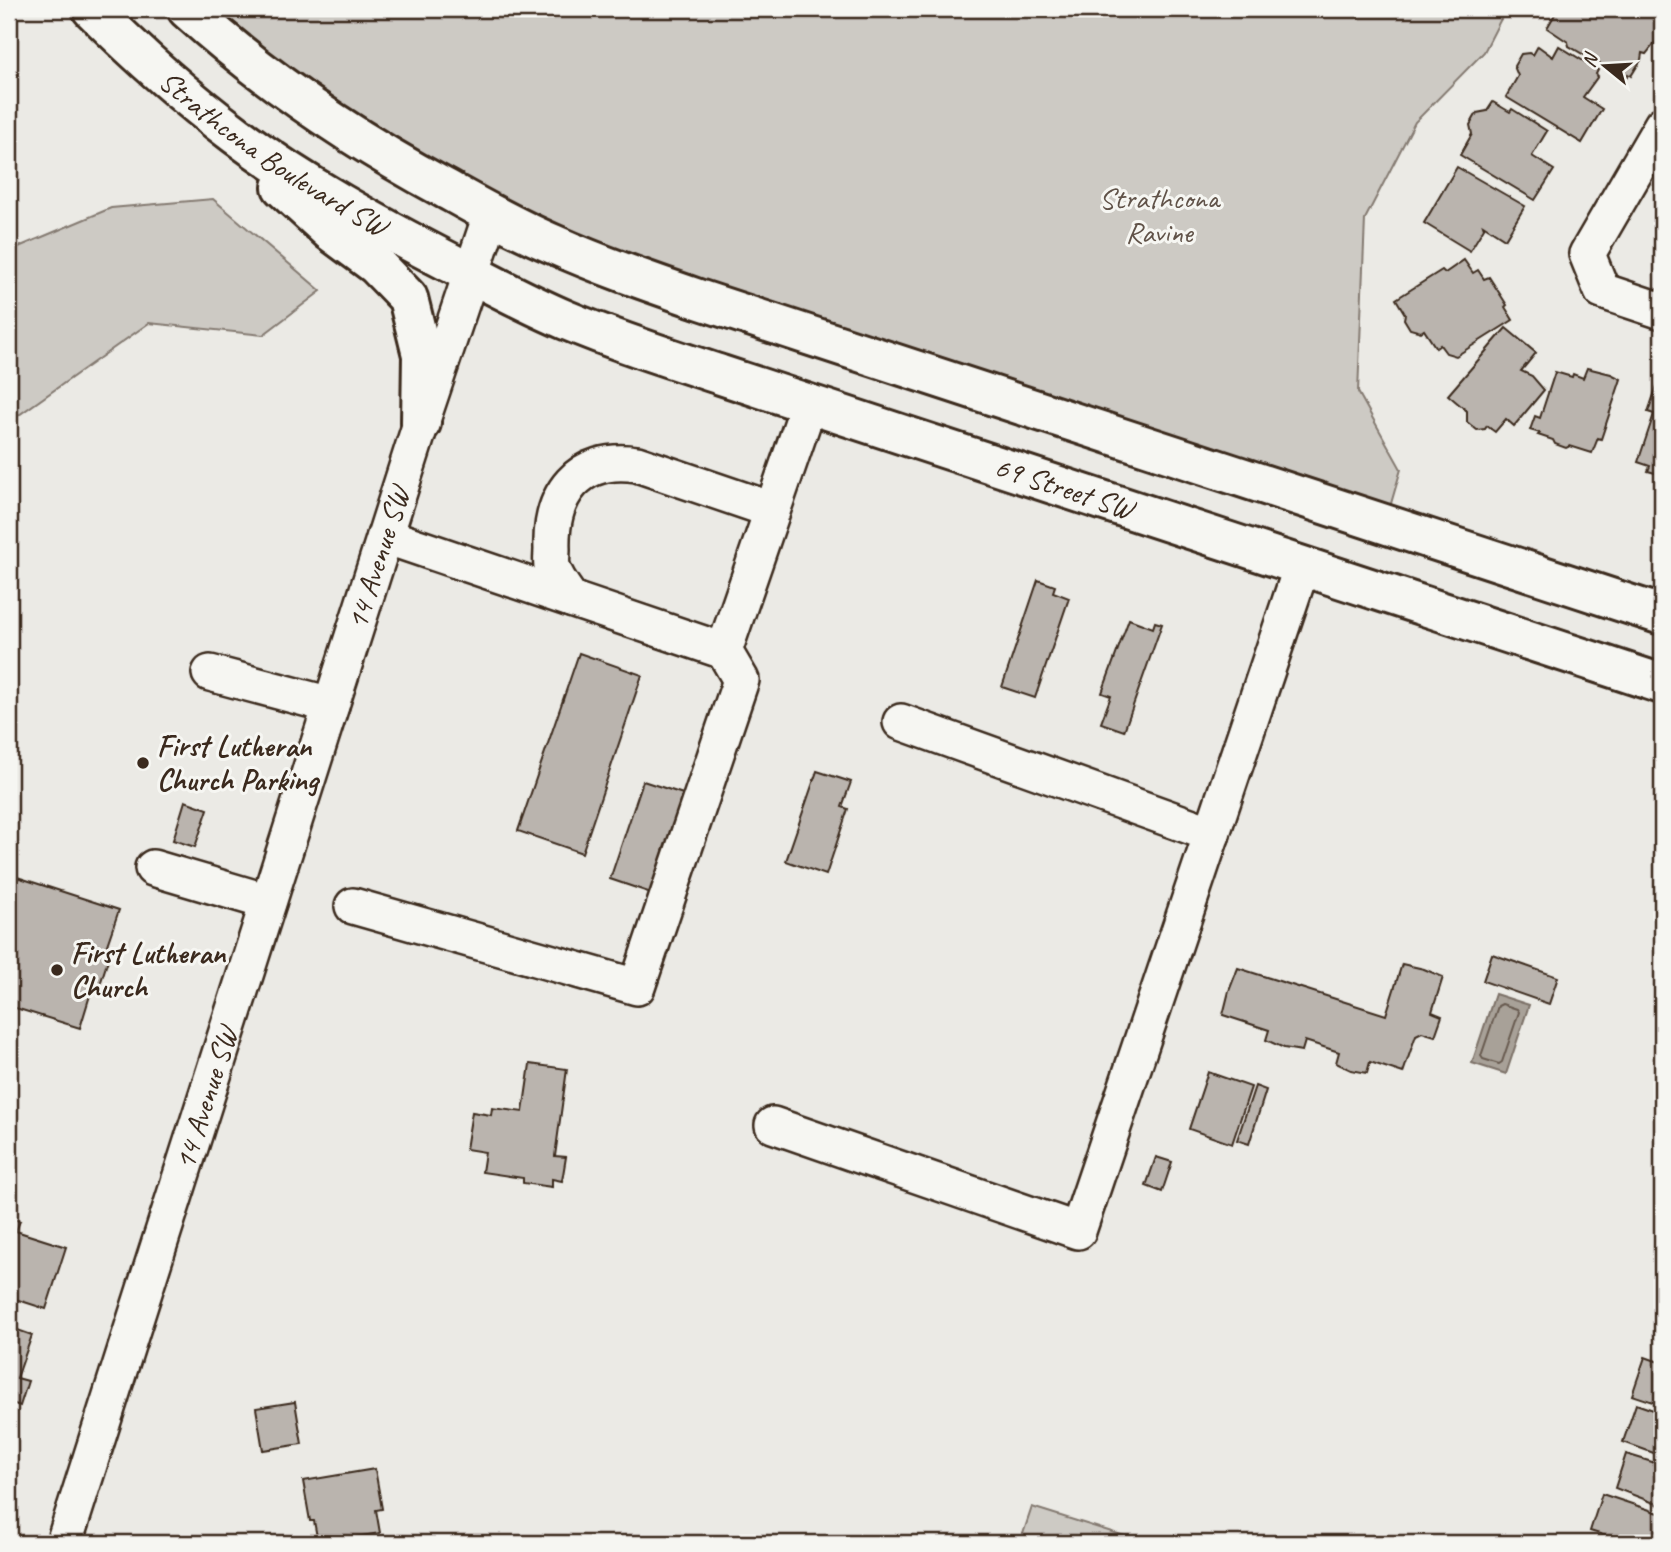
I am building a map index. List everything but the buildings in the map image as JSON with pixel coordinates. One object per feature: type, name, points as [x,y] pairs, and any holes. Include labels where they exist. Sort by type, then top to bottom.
[{"type":"main road","name":"Strathcona Boulevard SW","points":[[92,9],[143,57],[236,135],[296,176],[376,224],[472,274]]},
{"type":"main road","name":"Strathcona Boulevard SW","points":[[187,9],[230,47],[297,98],[363,143],[491,215]]},
{"type":"main road","points":[[236,135],[279,184],[330,231],[376,265],[408,298],[422,355],[421,423]]},
{"type":"main road","points":[[491,215],[605,266],[698,299],[1662,615]]},
{"type":"main road","name":"69 Street SW","points":[[472,274],[530,304],[605,335],[1662,684]]},
{"type":"street","points":[[1662,125],[1587,254],[1602,292],[1662,311]]},
{"type":"street","name":"14 Avenue SW","points":[[64,1543],[421,423],[491,215]]},
{"type":"street","points":[[724,651],[809,404]]},
{"type":"street","points":[[571,599],[552,565],[551,530],[555,511],[570,483],[599,465],[617,461],[636,464],[772,510]]},
{"type":"street","points":[[353,906],[636,987],[741,680],[724,651],[385,536]]},
{"type":"street","points":[[773,1125],[1078,1231],[1302,566]]},
{"type":"street","points":[[210,673],[331,705]]},
{"type":"street","points":[[901,722],[1212,834]]},
{"type":"street","points":[[153,868],[268,902]]},
{"type":"green space","name":"Strathcona Ravine","points":[[210,9],[1506,9],[1484,52],[1415,122],[1365,219],[1358,392],[1401,469],[1390,507],[758,304],[538,222],[411,155],[309,85]]},
{"type":"green space","points":[[213,199],[321,291],[263,335],[149,323],[9,422],[9,251],[111,208]]},
{"type":"green space","points":[[1032,1507],[1147,1543],[1020,1543]]},
{"type":"water","points":[[1495,994],[1529,1005],[1506,1074],[1472,1063]]},
{"type":"place","name":"First Lutheran Church Parking","points":[[143,763]]},
{"type":"place","name":"First Lutheran Church","points":[[57,970]]}]
